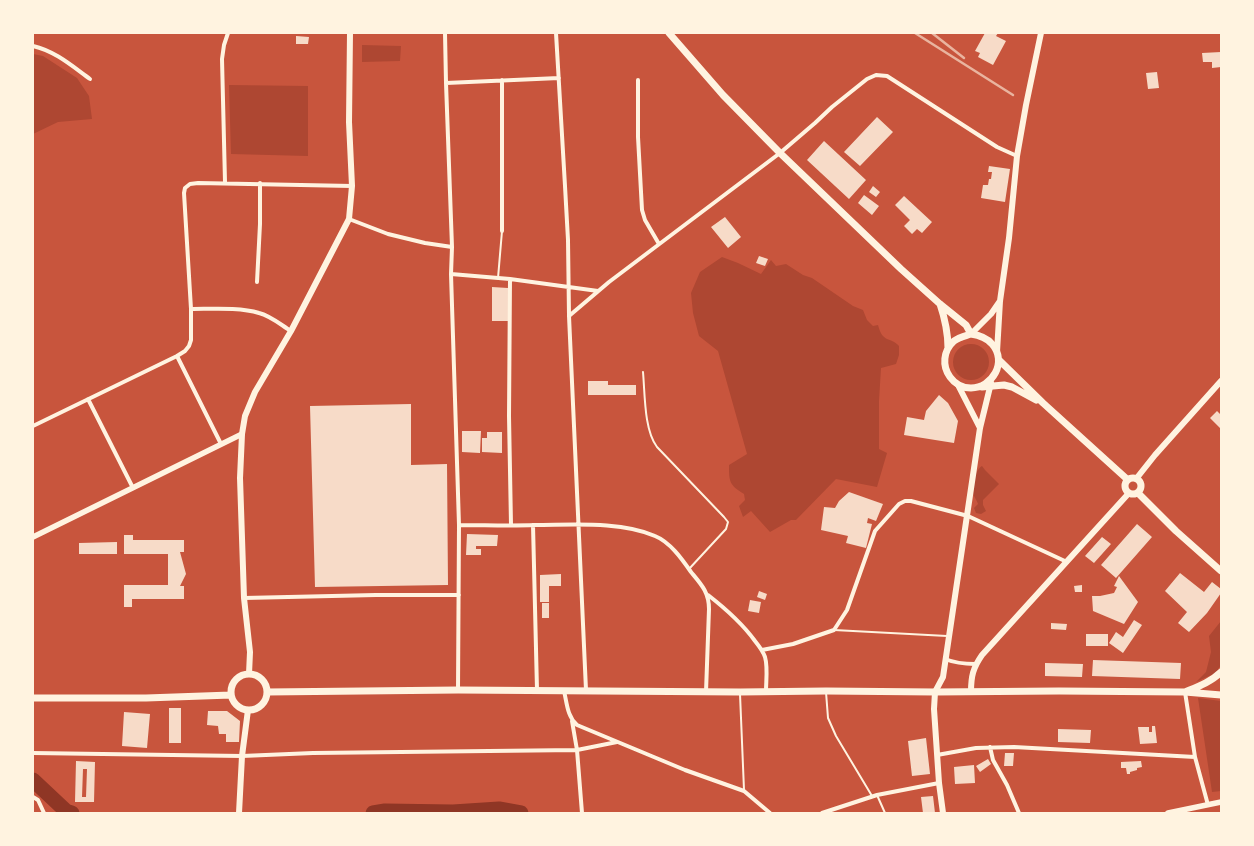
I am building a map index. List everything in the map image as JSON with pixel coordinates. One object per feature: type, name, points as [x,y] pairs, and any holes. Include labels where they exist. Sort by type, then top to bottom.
[{"type":"highway","points":[[669,33],[723,95],[780,153],[940,304],[966,325],[970,334]]},
{"type":"highway","points":[[940,304],[947,329],[948,348],[945,356],[945,364],[951,380],[966,388],[977,388],[991,383],[1004,385],[1012,387],[1043,403]]},
{"type":"highway","points":[[948,348],[958,339],[970,334],[978,335],[986,339],[992,344],[997,352],[999,360],[998,368],[991,383]]},
{"type":"highway","points":[[999,360],[1043,403],[1128,480]]},
{"type":"highway","points":[[1128,480],[1136,479],[1140,483],[1140,491],[1138,493]]},
{"type":"highway","points":[[1128,480],[1125,487],[1129,493],[1138,493]]},
{"type":"highway","points":[[1138,493],[1176,531],[1221,571]]},
{"type":"highway","points":[[1185,692],[1218,676],[1221,672]]},
{"type":"highway","points":[[249,674],[260,678],[266,687],[267,692],[266,699],[262,705],[256,709],[248,710],[237,706],[233,701],[230,690],[232,684],[237,678],[249,674]]},
{"type":"highway","points":[[267,692],[586,690],[706,692],[1185,692],[1221,695]]},
{"type":"highway","points":[[33,698],[146,698],[231,695]]},
{"type":"main road","points":[[249,674],[250,652],[244,598],[240,478],[242,434],[245,416],[255,392],[291,331],[349,219],[352,186],[349,122],[350,33]]},
{"type":"main road","points":[[997,352],[1000,301],[1017,156],[1041,33]]},
{"type":"main road","points":[[970,334],[991,314],[1000,301]]},
{"type":"main road","points":[[1136,479],[1155,455],[1221,381]]},
{"type":"main road","points":[[943,813],[937,755],[934,709],[935,692],[943,677],[980,428],[991,383]]},
{"type":"main road","points":[[958,385],[980,428]]},
{"type":"main road","points":[[970,692],[971,677],[975,664],[982,654],[1129,493]]},
{"type":"main road","points":[[239,813],[242,756],[248,710]]},
{"type":"street","points":[[225,182],[222,59],[228,33]]},
{"type":"street","points":[[445,33],[459,524],[458,690]]},
{"type":"street","points":[[556,33],[568,240],[568,316],[586,690]]},
{"type":"street","points":[[33,46],[44,48],[61,58],[90,79]]},
{"type":"street","points":[[568,316],[659,244],[780,153],[838,102],[867,79],[876,74],[887,76],[997,147],[1017,156]]},
{"type":"street","points":[[446,82],[559,78]]},
{"type":"street","points":[[502,80],[502,231]]},
{"type":"street","points":[[638,80],[638,137],[642,210],[645,220],[659,244]]},
{"type":"street","points":[[33,426],[177,356],[185,351],[189,346],[191,340],[191,309],[184,193],[185,188],[190,184],[198,182],[225,182],[352,186]]},
{"type":"street","points":[[257,282],[260,224],[260,183]]},
{"type":"street","points":[[349,219],[388,234],[425,243],[452,247]]},
{"type":"street","points":[[451,274],[510,279],[598,291]]},
{"type":"street","points":[[510,279],[510,525]]},
{"type":"street","points":[[191,309],[228,309],[259,313],[276,321],[291,331]]},
{"type":"street","points":[[177,356],[221,444]]},
{"type":"street","points":[[88,399],[133,488]]},
{"type":"street","points":[[33,537],[242,434]]},
{"type":"street","points":[[762,650],[793,644],[834,630],[847,610],[875,531],[899,504],[905,500],[968,516],[1067,562]]},
{"type":"street","points":[[459,524],[578,524],[630,528],[656,536],[670,547],[689,569],[708,595],[728,610],[748,631],[762,650],[766,664],[766,691]]},
{"type":"street","points":[[533,525],[537,690]]},
{"type":"street","points":[[244,598],[459,595]]},
{"type":"street","points":[[706,692],[709,609],[708,595]]},
{"type":"street","points":[[945,659],[963,664],[975,664]]},
{"type":"street","points":[[564,691],[572,720],[577,750],[582,811]]},
{"type":"street","points":[[1185,692],[1195,757],[1208,805]]},
{"type":"street","points":[[572,720],[577,725],[617,742],[685,770],[744,791],[770,813]]},
{"type":"street","points":[[33,753],[242,756],[313,753],[577,750],[617,742]]},
{"type":"street","points":[[937,755],[962,750],[990,747],[1050,748],[1195,757]]},
{"type":"street","points":[[990,747],[993,760],[1007,785],[1019,813]]},
{"type":"street","points":[[822,813],[875,796],[939,783]]},
{"type":"street","points":[[33,797],[38,800],[44,813]]},
{"type":"street","points":[[1168,813],[1221,802]]},
{"type":"lane","points":[[498,278],[502,231]]},
{"type":"lane","points":[[643,372],[647,419],[652,442],[728,522],[726,529],[689,569]]},
{"type":"lane","points":[[834,630],[949,636]]},
{"type":"lane","points":[[826,691],[828,718],[836,736],[885,813]]},
{"type":"lane","points":[[740,692],[744,791]]},
{"type":"shaded area","points":[[362,45],[401,46],[400,61],[362,62]]},
{"type":"shaded area","points":[[33,54],[43,56],[77,78],[89,96],[92,119],[58,122],[33,134]]},
{"type":"shaded area","points":[[229,85],[308,86],[308,156],[231,154]]},
{"type":"shaded area","points":[[722,257],[761,274],[771,260],[776,266],[786,264],[803,275],[812,278],[853,306],[863,310],[867,320],[873,326],[878,325],[884,337],[899,346],[899,355],[896,364],[881,368],[879,449],[887,453],[877,487],[836,479],[796,520],[791,520],[770,532],[751,511],[743,517],[739,506],[745,500],[744,494],[735,488],[731,482],[729,465],[747,454],[718,351],[699,336],[693,313],[691,293],[700,272]]},
{"type":"shaded area","points":[[975,344],[984,349],[988,355],[988,369],[984,375],[975,380],[967,380],[958,375],[954,369],[953,358],[958,349],[964,345]]},
{"type":"shaded area","points":[[982,466],[999,484],[983,500],[983,505],[986,511],[981,514],[976,513],[974,508],[978,504],[974,495],[973,482],[976,474]]},
{"type":"shaded area","points":[[1221,621],[1221,665],[1218,669],[1220,671],[1196,682],[1206,672],[1211,652],[1209,636]]},
{"type":"shaded area","points":[[1198,698],[1221,701],[1221,791],[1212,792]]},
{"type":"building","points":[[985,33],[998,33],[996,36],[1006,41],[993,65],[978,57],[980,53],[975,51]]},
{"type":"building","points":[[296,36],[309,37],[308,44],[296,44]]},
{"type":"building","points":[[1221,52],[1221,67],[1212,68],[1212,62],[1203,62],[1202,53]]},
{"type":"building","points":[[1157,72],[1159,88],[1148,89],[1146,73]]},
{"type":"building","points":[[877,117],[893,132],[860,166],[844,152]]},
{"type":"building","points":[[824,141],[866,180],[849,199],[807,160]]},
{"type":"building","points":[[989,166],[1010,169],[1005,202],[981,198],[983,185],[988,185],[989,179],[991,179],[992,172],[988,172]]},
{"type":"building","points":[[873,186],[880,192],[876,197],[869,192]]},
{"type":"building","points":[[864,195],[879,206],[872,215],[858,203]]},
{"type":"building","points":[[904,196],[932,222],[922,233],[917,229],[912,234],[904,226],[910,220],[895,205]]},
{"type":"building","points":[[725,217],[741,237],[728,248],[711,227]]},
{"type":"building","points":[[759,256],[768,259],[765,266],[756,263]]},
{"type":"building","points":[[492,287],[508,288],[508,321],[492,321]]},
{"type":"building","points":[[588,381],[608,381],[608,385],[636,385],[636,395],[588,395]]},
{"type":"building","points":[[939,395],[948,403],[958,421],[954,443],[904,435],[907,417],[924,420],[926,411]]},
{"type":"building","points":[[411,404],[411,465],[447,464],[448,585],[315,587],[310,406]]},
{"type":"building","points":[[1217,411],[1221,415],[1221,429],[1210,418]]},
{"type":"building","points":[[462,431],[481,431],[480,453],[462,452]]},
{"type":"building","points":[[487,432],[502,432],[502,453],[482,452],[482,438],[487,438]]},
{"type":"building","points":[[849,492],[883,504],[876,521],[868,518],[867,523],[872,524],[866,548],[846,543],[848,536],[821,530],[824,507],[835,508],[839,501]]},
{"type":"building","points":[[1137,524],[1152,537],[1116,578],[1101,565]]},
{"type":"building","points":[[467,534],[498,535],[497,546],[476,546],[476,549],[481,549],[481,555],[466,555]]},
{"type":"building","points":[[124,535],[133,535],[133,540],[184,540],[184,552],[180,552],[186,574],[180,586],[184,586],[184,599],[132,599],[132,607],[124,607],[124,585],[168,585],[168,554],[124,554]]},
{"type":"building","points":[[1102,537],[1111,544],[1094,563],[1085,556]]},
{"type":"building","points":[[117,542],[117,554],[79,554],[79,543]]},
{"type":"building","points":[[1180,573],[1204,592],[1212,582],[1221,589],[1221,593],[1207,613],[1189,632],[1178,623],[1187,612],[1165,591]]},
{"type":"building","points":[[561,574],[561,586],[549,586],[549,602],[540,602],[540,575]]},
{"type":"building","points":[[1119,576],[1138,602],[1124,624],[1093,611],[1092,596],[1114,593],[1117,587],[1114,586]]},
{"type":"building","points":[[1082,585],[1082,592],[1075,592],[1074,586]]},
{"type":"building","points":[[759,591],[767,594],[765,600],[757,597]]},
{"type":"building","points":[[750,600],[761,602],[759,613],[748,611]]},
{"type":"building","points":[[542,603],[549,603],[549,618],[542,618]]},
{"type":"building","points":[[1134,620],[1142,625],[1123,653],[1109,643],[1116,632],[1123,637]]},
{"type":"building","points":[[1051,623],[1067,624],[1066,630],[1051,629]]},
{"type":"building","points":[[1086,634],[1108,634],[1108,646],[1086,646]]},
{"type":"building","points":[[1093,660],[1181,663],[1180,679],[1092,676]]},
{"type":"building","points":[[1045,663],[1083,664],[1082,677],[1045,676]]},
{"type":"building","points":[[169,708],[181,708],[181,743],[169,743]]},
{"type":"building","points":[[208,711],[227,711],[240,721],[239,742],[226,742],[226,734],[219,734],[218,726],[207,725]]},
{"type":"building","points":[[124,712],[150,714],[147,748],[122,746]]},
{"type":"building","points":[[1152,726],[1155,726],[1157,743],[1140,744],[1138,727],[1149,727],[1149,732],[1152,732]]},
{"type":"building","points":[[1058,729],[1091,730],[1090,743],[1058,742]]},
{"type":"building","points":[[926,738],[930,774],[912,776],[908,741]]},
{"type":"building","points":[[1005,753],[1014,753],[1013,766],[1004,766]]},
{"type":"building","points":[[988,759],[991,764],[980,772],[976,766]]},
{"type":"building","points":[[76,761],[95,762],[94,802],[75,802]],"holes":[[[83,769],[87,769],[86,797],[82,797]]]},
{"type":"building","points":[[1141,761],[1142,767],[1130,772],[1130,774],[1127,774],[1126,768],[1121,768],[1121,762]]},
{"type":"building","points":[[974,765],[975,783],[955,784],[954,767]]},
{"type":"building","points":[[933,796],[935,813],[923,813],[921,797]]},
{"type":"waterway","points":[[33,780],[66,811],[72,813]]},
{"type":"waterway","points":[[373,813],[385,811],[453,812],[499,809],[521,813]]},
{"type":"railway","points":[[915,33],[1013,95]]},
{"type":"railway","points":[[932,33],[964,58]]}]
